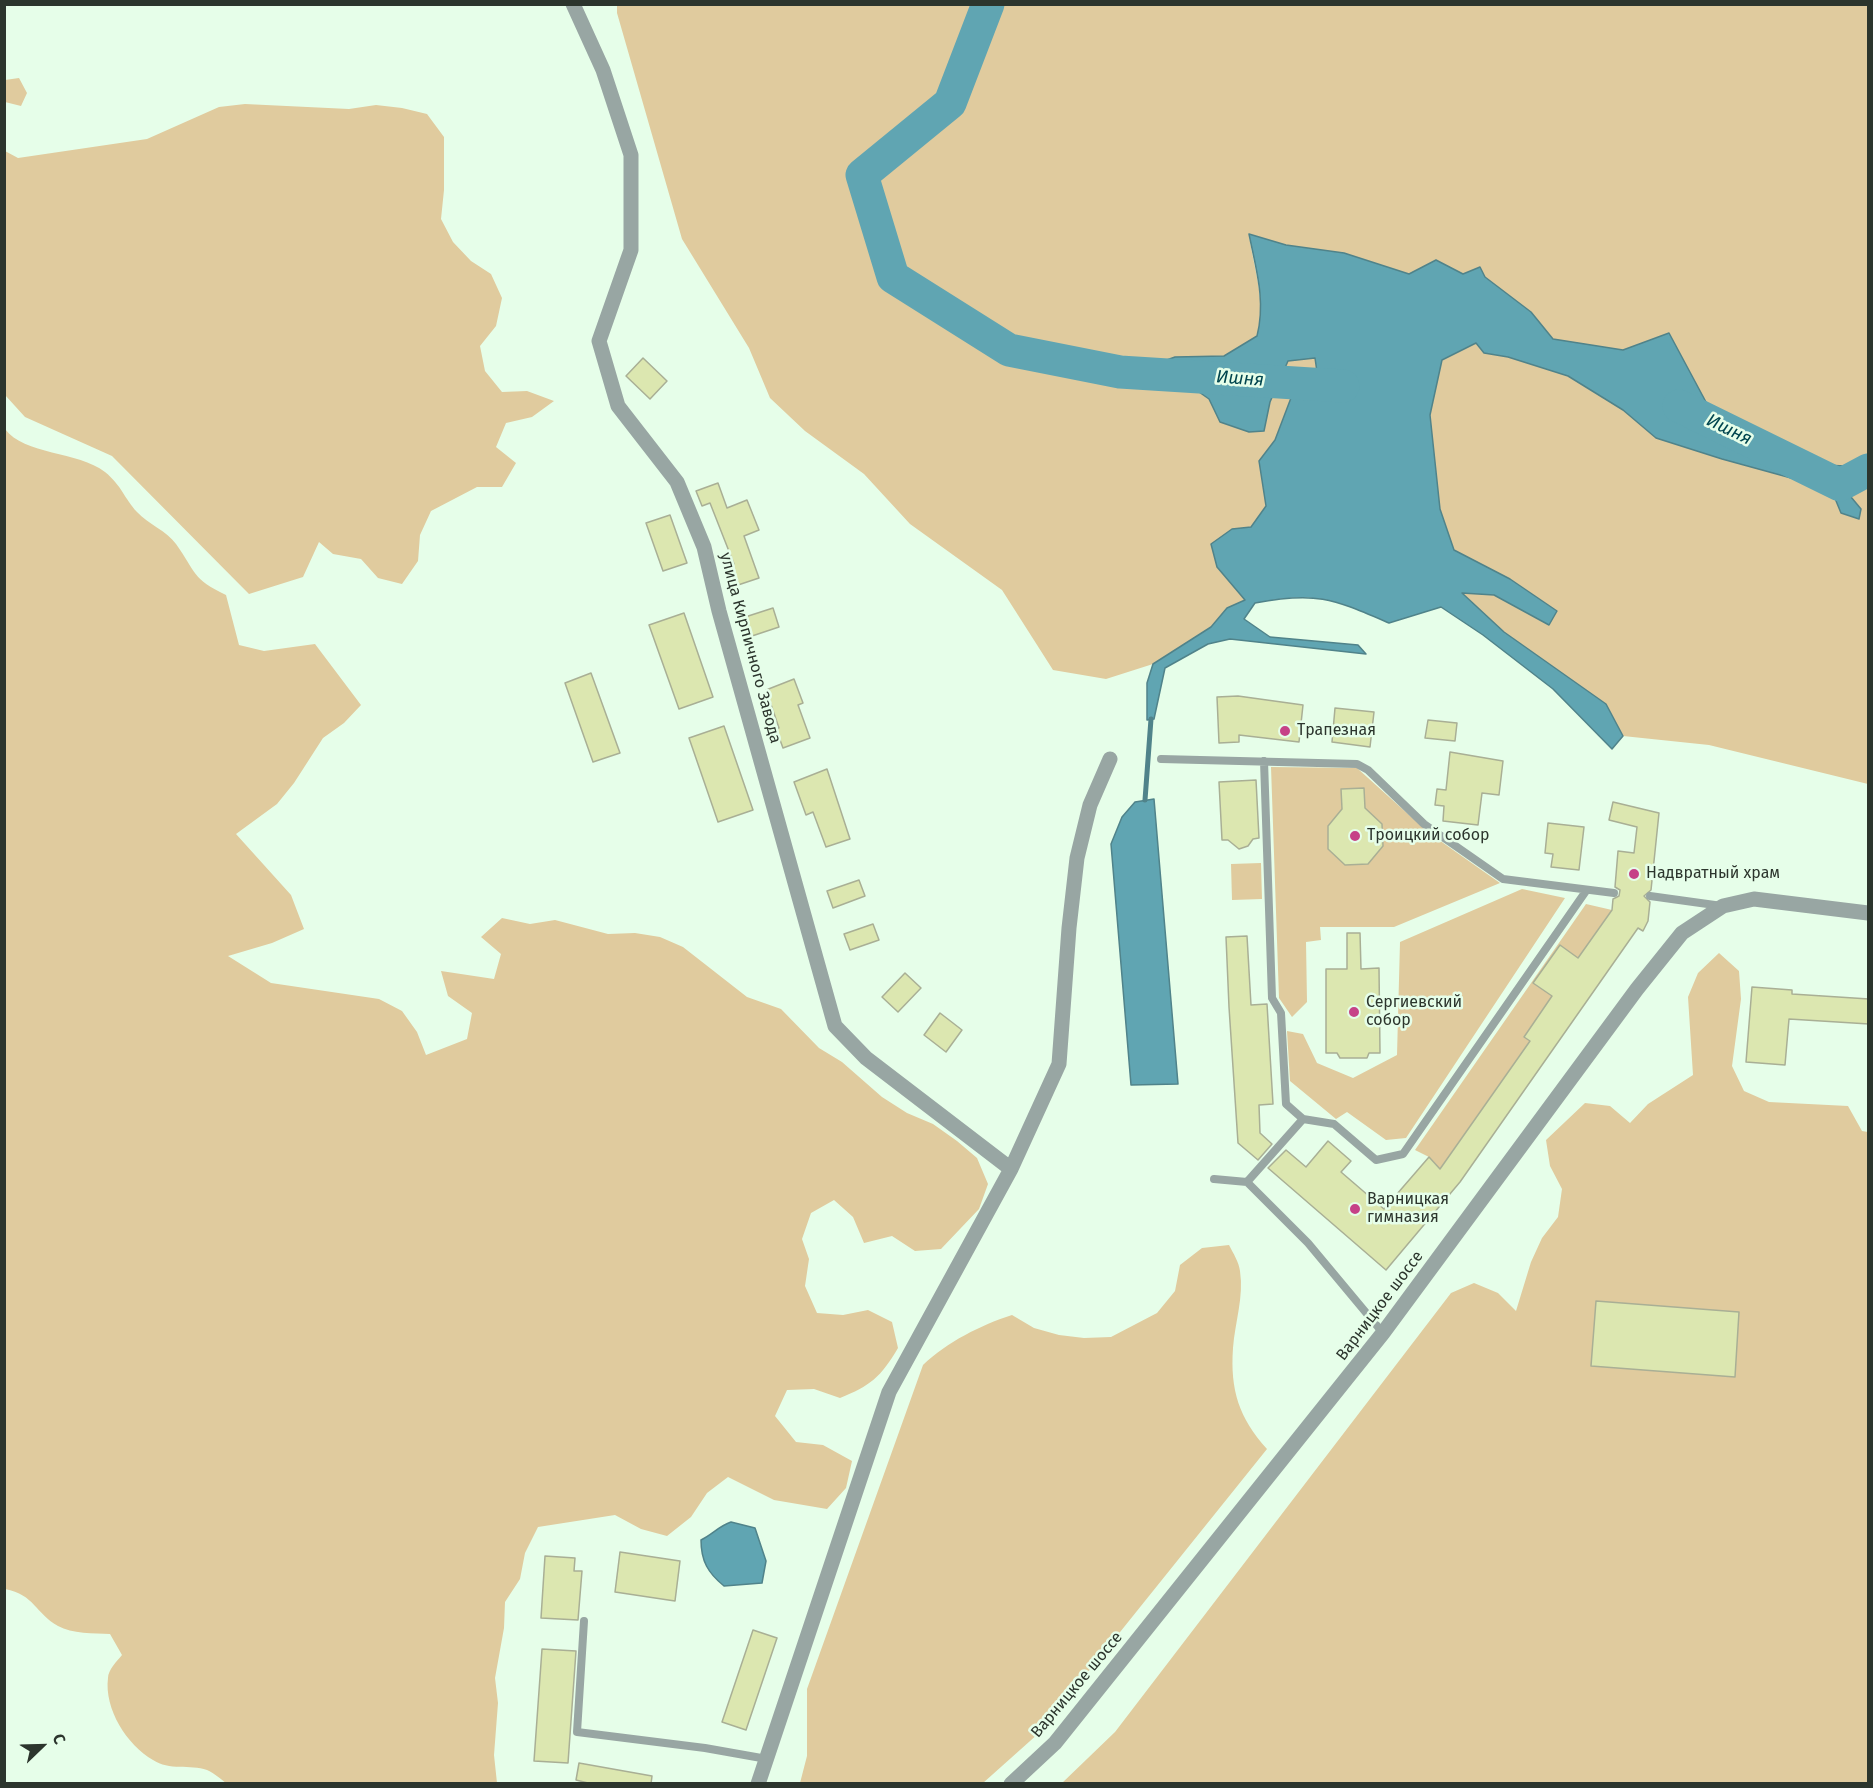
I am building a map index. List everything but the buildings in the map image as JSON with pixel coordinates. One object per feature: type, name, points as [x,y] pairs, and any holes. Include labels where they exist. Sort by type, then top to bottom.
[{"type":"street","name":"улица Кирпичного Завода","points":[[573,4],[603,70],[630,155],[631,250],[599,341],[618,406],[678,482],[705,547],[719,611],[825,983],[835,1026],[866,1058],[1011,1169]]},
{"type":"street","points":[[758,1784],[889,1392],[1011,1169],[1059,1064],[1069,928],[1077,858],[1090,805],[1110,759]]},
{"type":"street","name":"Варницкое шоссе","points":[[1011,1784],[1055,1743],[1383,1333],[1666,951],[1695,922],[1723,906],[1754,899],[1869,913]]},
{"type":"lane","points":[[1161,759],[1357,764],[1368,770],[1424,824],[1503,879],[1614,894]]},
{"type":"lane","points":[[1264,760],[1272,998],[1281,1013],[1286,1104],[1303,1119],[1334,1124],[1376,1160],[1403,1154],[1586,891]]},
{"type":"lane","points":[[1650,896],[1723,906]]},
{"type":"lane","points":[[1247,1182],[1303,1119]]},
{"type":"lane","points":[[1214,1179],[1247,1182],[1308,1243],[1383,1333]]},
{"type":"lane","points":[[584,1621],[577,1732],[705,1748],[767,1760]]},
{"type":"shaded area","points":[[617,4],[1868,5],[1868,784],[1709,745],[1623,736],[1606,704],[1504,632],[1461,592],[1494,595],[1549,625],[1557,611],[1510,579],[1454,550],[1440,509],[1430,415],[1442,359],[1476,343],[1484,353],[1508,357],[1568,376],[1623,410],[1657,438],[1802,481],[1861,509],[1840,485],[1862,473],[1846,466],[1822,465],[1721,430],[1669,333],[1623,350],[1552,339],[1531,312],[1485,277],[1463,274],[1436,260],[1409,274],[1344,253],[1286,245],[1249,235],[1260,297],[1258,336],[1225,356],[1175,357],[1164,361],[1139,358],[1120,372],[1137,378],[1157,369],[1179,378],[1209,399],[1220,422],[1264,430],[1270,402],[1288,361],[1315,358],[1317,373],[1305,374],[1294,390],[1275,440],[1259,461],[1266,506],[1251,527],[1232,529],[1217,567],[1245,600],[1227,608],[1211,627],[1153,664],[1106,679],[1053,670],[1002,590],[910,524],[864,474],[805,431],[770,398],[749,348],[682,239],[617,13]]},
{"type":"shaded area","points":[[19,78],[27,93],[21,106],[5,102],[5,80]]},
{"type":"shaded area","points":[[245,104],[349,109],[376,105],[427,114],[444,137],[444,190],[441,219],[453,242],[471,261],[491,274],[502,298],[496,326],[480,346],[485,371],[502,392],[527,391],[554,401],[532,417],[506,423],[496,447],[516,463],[502,487],[477,487],[431,511],[420,535],[418,561],[402,584],[378,578],[361,559],[333,554],[319,542],[303,577],[249,594],[112,456],[25,417],[5,395],[5,151],[18,158],[147,139],[219,107]]},
{"type":"shaded area","points":[[5,429],[25,444],[81,460],[94,465],[111,477],[137,512],[172,539],[196,574],[207,584],[226,595],[239,645],[264,651],[315,644],[361,705],[344,723],[323,738],[294,783],[277,804],[236,834],[291,895],[304,929],[272,943],[228,956],[271,983],[379,999],[402,1011],[417,1032],[426,1055],[467,1039],[472,1013],[448,996],[441,971],[494,979],[501,954],[481,937],[502,918],[530,924],[555,920],[608,934],[635,933],[660,937],[683,947],[747,997],[781,1009],[819,1048],[842,1062],[882,1097],[907,1113],[933,1124],[957,1141],[977,1158],[988,1184],[979,1209],[941,1249],[915,1251],[892,1236],[864,1243],[853,1217],[834,1200],[811,1213],[802,1239],[809,1259],[805,1286],[817,1313],[843,1315],[868,1310],[892,1322],[898,1348],[886,1366],[867,1385],[840,1398],[814,1389],[787,1390],[775,1416],[796,1442],[823,1445],[852,1461],[846,1488],[827,1509],[774,1500],[728,1477],[707,1493],[691,1517],[667,1536],[641,1529],[615,1515],[538,1527],[525,1553],[520,1579],[505,1602],[504,1628],[495,1678],[498,1703],[494,1755],[497,1783],[226,1783],[207,1770],[159,1763],[134,1745],[126,1736],[114,1714],[108,1690],[108,1675],[122,1655],[110,1634],[83,1633],[64,1629],[50,1621],[23,1595],[5,1589]]},
{"type":"shaded area","points":[[1271,767],[1357,768],[1429,833],[1500,883],[1394,927],[1320,927],[1321,940],[1306,942],[1307,1002],[1292,1017],[1279,998]]},
{"type":"shaded area","points":[[1261,863],[1262,899],[1232,900],[1231,864]]},
{"type":"shaded area","points":[[1522,889],[1565,898],[1406,1138],[1386,1140],[1347,1112],[1336,1119],[1290,1081],[1287,1031],[1303,1034],[1317,1063],[1353,1078],[1397,1055],[1400,942]]},
{"type":"shaded area","points":[[1586,904],[1612,910],[1578,958],[1534,983],[1552,996],[1524,1037],[1530,1041],[1440,1169],[1429,1157],[1415,1150]]},
{"type":"shaded area","points":[[1719,953],[1739,971],[1741,999],[1732,1066],[1744,1091],[1769,1102],[1848,1106],[1862,1131],[1868,1132],[1868,1783],[1061,1784],[1115,1732],[1451,1293],[1474,1283],[1498,1293],[1516,1311],[1531,1262],[1542,1238],[1558,1217],[1562,1189],[1550,1166],[1546,1140],[1585,1103],[1610,1106],[1630,1123],[1648,1104],[1693,1075],[1688,997],[1698,973]]},
{"type":"shaded area","points":[[1229,1245],[1238,1264],[1241,1281],[1232,1363],[1235,1390],[1238,1403],[1249,1426],[1267,1449],[1039,1733],[983,1783],[800,1783],[807,1756],[807,1689],[923,1365],[965,1335],[1012,1315],[1034,1328],[1059,1335],[1084,1338],[1111,1337],[1157,1313],[1175,1291],[1180,1265],[1202,1248]]},
{"type":"water","points":[[1249,234],[1286,245],[1344,253],[1409,274],[1436,260],[1463,274],[1480,267],[1485,277],[1531,312],[1553,339],[1623,350],[1669,333],[1721,430],[1822,465],[1846,466],[1863,473],[1841,485],[1861,509],[1859,519],[1841,513],[1834,496],[1802,481],[1656,438],[1623,410],[1568,376],[1508,357],[1484,353],[1476,343],[1442,360],[1430,415],[1440,509],[1454,550],[1510,579],[1557,611],[1549,625],[1494,595],[1462,593],[1504,632],[1606,704],[1623,736],[1612,749],[1553,689],[1483,635],[1441,607],[1389,623],[1338,603],[1310,598],[1276,599],[1255,603],[1244,619],[1270,637],[1358,645],[1366,654],[1230,639],[1208,644],[1165,668],[1154,719],[1147,720],[1147,683],[1153,664],[1211,627],[1227,608],[1245,600],[1217,567],[1211,544],[1232,529],[1251,527],[1266,506],[1259,461],[1275,440],[1294,390],[1305,374],[1317,372],[1315,358],[1288,361],[1270,402],[1264,431],[1249,432],[1220,422],[1209,399],[1179,378],[1157,369],[1137,378],[1120,372],[1139,358],[1164,361],[1175,357],[1224,356],[1257,336],[1261,310],[1257,272]]},
{"type":"water","points":[[1154,799],[1178,1084],[1131,1085],[1111,844],[1122,817],[1135,802]]},
{"type":"water","points":[[731,1522],[755,1528],[766,1561],[762,1583],[724,1586],[707,1566],[702,1554],[701,1540]]},
{"type":"waterway","name":"Ишня","points":[[988,4],[950,103],[862,175],[893,277],[1009,350],[1120,372],[1343,386]]},
{"type":"waterway","name":"Ишня","points":[[1679,406],[1840,485],[1868,470]]},
{"type":"waterway","points":[[1145,800],[1151,719]]},
{"type":"place","name":"Трапезная","points":[[1285,731]]},
{"type":"place","name":"Троицкий собор","points":[[1355,836]]},
{"type":"place","name":"Надвратный храм","points":[[1634,874]]},
{"type":"place","name":"Сергиевский собор","points":[[1354,1012]]},
{"type":"place","name":"Варницкая гимназия","points":[[1355,1209]]}]
